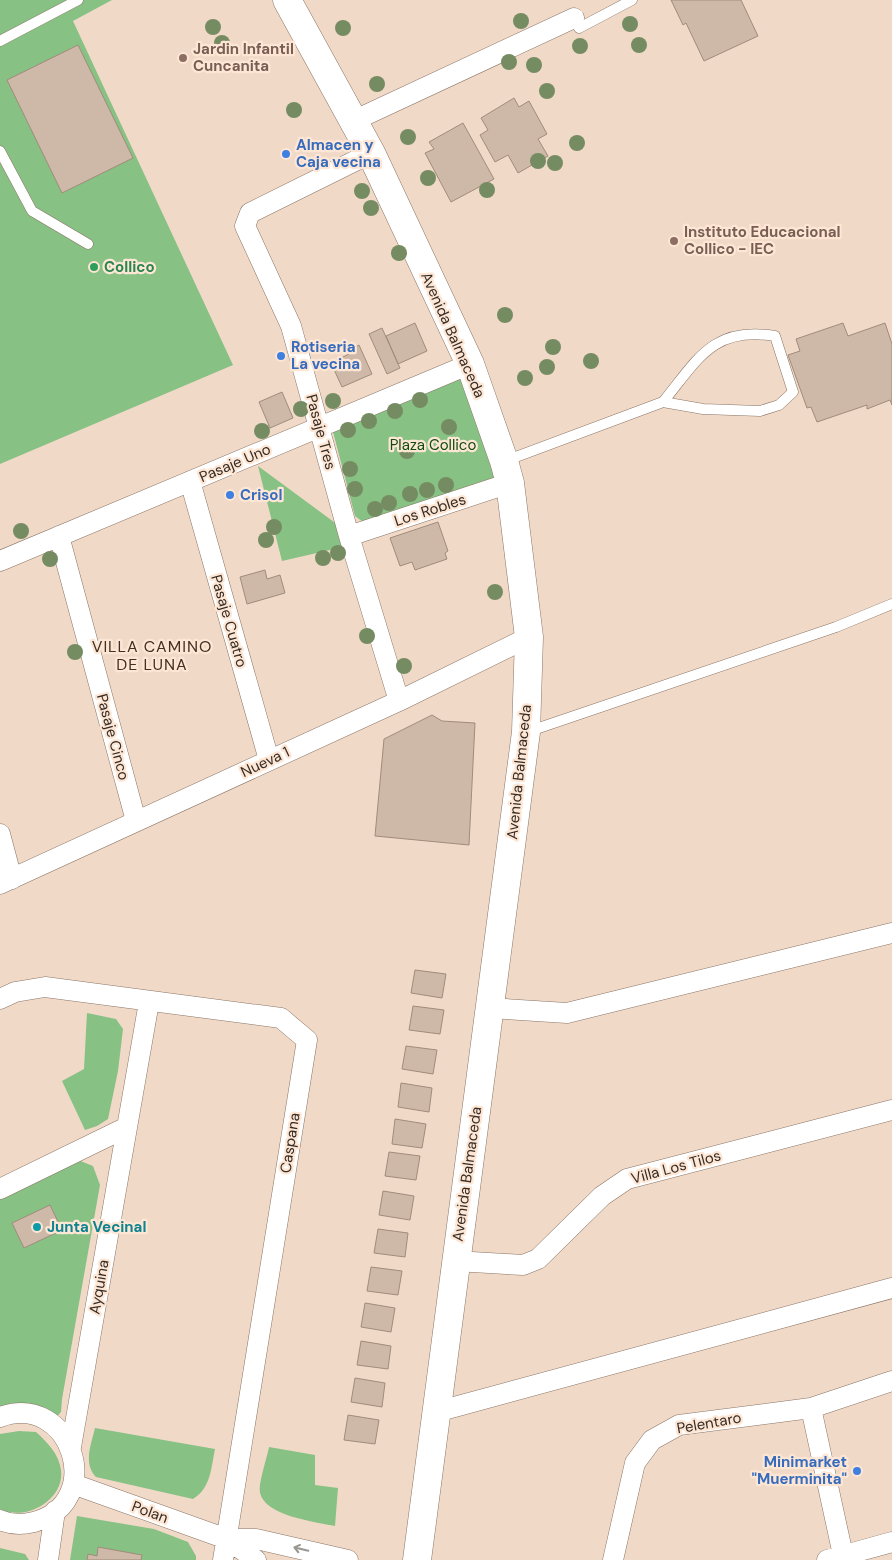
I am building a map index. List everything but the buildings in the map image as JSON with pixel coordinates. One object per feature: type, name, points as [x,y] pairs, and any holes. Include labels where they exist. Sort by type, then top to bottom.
[{"type":"main road","name":"Avenida Balmaceda","points":[[287,0],[371,152],[470,364],[508,472],[529,637],[526,732],[417,1560]]},
{"type":"street","points":[[353,121],[574,18]]},
{"type":"street","name":"Pasaje Tres","points":[[371,152],[250,213],[244,226],[291,326],[349,536],[399,701]]},
{"type":"street","name":"Pasaje Uno","points":[[0,561],[470,364]]},
{"type":"street","name":"Los Robles","points":[[349,536],[508,472]]},
{"type":"street","name":"Pasaje Cuatro","points":[[190,481],[269,760]]},
{"type":"street","name":"Pasaje Cinco","points":[[59,536],[136,821]]},
{"type":"street","name":"Nueva 1","points":[[6,882],[399,701],[529,637]]},
{"type":"street","points":[[0,834],[6,882]]},
{"type":"street","points":[[489,1008],[568,1013],[892,933]]},
{"type":"street","name":"Caspana","points":[[0,999],[16,992],[45,987],[281,1018],[307,1040],[228,1539],[223,1560]]},
{"type":"street","name":"Ayquina","points":[[71,1447],[149,1002]]},
{"type":"street","name":"Villa Los Tilos","points":[[455,1261],[523,1265],[538,1259],[602,1196],[627,1179],[892,1110]]},
{"type":"street","points":[[0,1188],[127,1128]]},
{"type":"street","points":[[436,1412],[892,1288]]},
{"type":"street","name":"Pelentaro","points":[[613,1560],[635,1463],[652,1440],[679,1425],[811,1408],[892,1381]]},
{"type":"street","points":[[811,1408],[835,1558],[892,1542]]},
{"type":"street","points":[[0,1418],[10,1414],[29,1414],[46,1420],[61,1431],[71,1447],[75,1465],[73,1484],[66,1499],[55,1512],[41,1520],[25,1524],[0,1520]]},
{"type":"street","name":"Polan","points":[[73,1484],[228,1539],[256,1560]]},
{"type":"street","points":[[48,1560],[55,1512]]},
{"type":"street","name":"Polan","points":[[228,1539],[256,1539],[348,1560]]},
{"type":"lane","points":[[0,41],[78,0]]},
{"type":"lane","points":[[574,18],[579,28],[632,0]]},
{"type":"lane","points":[[0,151],[32,211],[88,244]]},
{"type":"lane","points":[[508,472],[663,402],[712,345],[730,336],[746,333],[775,336],[793,392],[779,405],[760,412],[733,412],[663,402]]},
{"type":"lane","points":[[526,732],[836,626],[892,604]]},
{"type":"green space","name":"Collico","points":[[0,0],[112,0],[73,21],[233,365],[0,464]]},
{"type":"green space","name":"Plaza Collico","points":[[453,377],[471,381],[501,468],[493,483],[363,522],[355,516],[332,428]]},
{"type":"green space","points":[[258,466],[338,525],[343,547],[282,561]]},
{"type":"green space","points":[[87,1013],[116,1019],[123,1029],[118,1071],[108,1119],[97,1126],[85,1130],[62,1081],[84,1069]]},
{"type":"green space","points":[[78,1160],[93,1166],[100,1185],[61,1412],[54,1420],[0,1411],[0,1194]]},
{"type":"green space","points":[[95,1428],[215,1449],[207,1483],[193,1499],[96,1477],[92,1472],[89,1460]]},
{"type":"green space","points":[[19,1431],[36,1432],[55,1454],[61,1470],[61,1481],[57,1491],[50,1499],[41,1506],[21,1513],[0,1509],[0,1434]]},
{"type":"green space","points":[[269,1447],[315,1455],[315,1485],[338,1488],[335,1526],[292,1517],[271,1507],[264,1501],[260,1493],[261,1477]]},
{"type":"green space","points":[[77,1516],[154,1529],[188,1542],[196,1556],[196,1560],[70,1560]]},
{"type":"green space","points":[[0,1548],[25,1554],[29,1560],[0,1560]]},
{"type":"place","name":"Jardin Infantil Cuncanita","points":[[183,58]]},
{"type":"place","name":"Almacen y Caja vecina","points":[[286,154]]},
{"type":"place","name":"Instituto Educacional Collico - IEC","points":[[674,241]]},
{"type":"place","name":"Collico","points":[[94,267]]},
{"type":"place","name":"Rotiseria La vecina","points":[[281,356]]},
{"type":"place","name":"Crisol","points":[[230,495]]},
{"type":"place","name":"Junta Vecinal","points":[[37,1227]]},
{"type":"place","name":"Minimarket \"Muerminita\"","points":[[857,1471]]},
{"type":"district","name":"VILLA CAMINO DE LUNA","points":[[152,655]]}]
